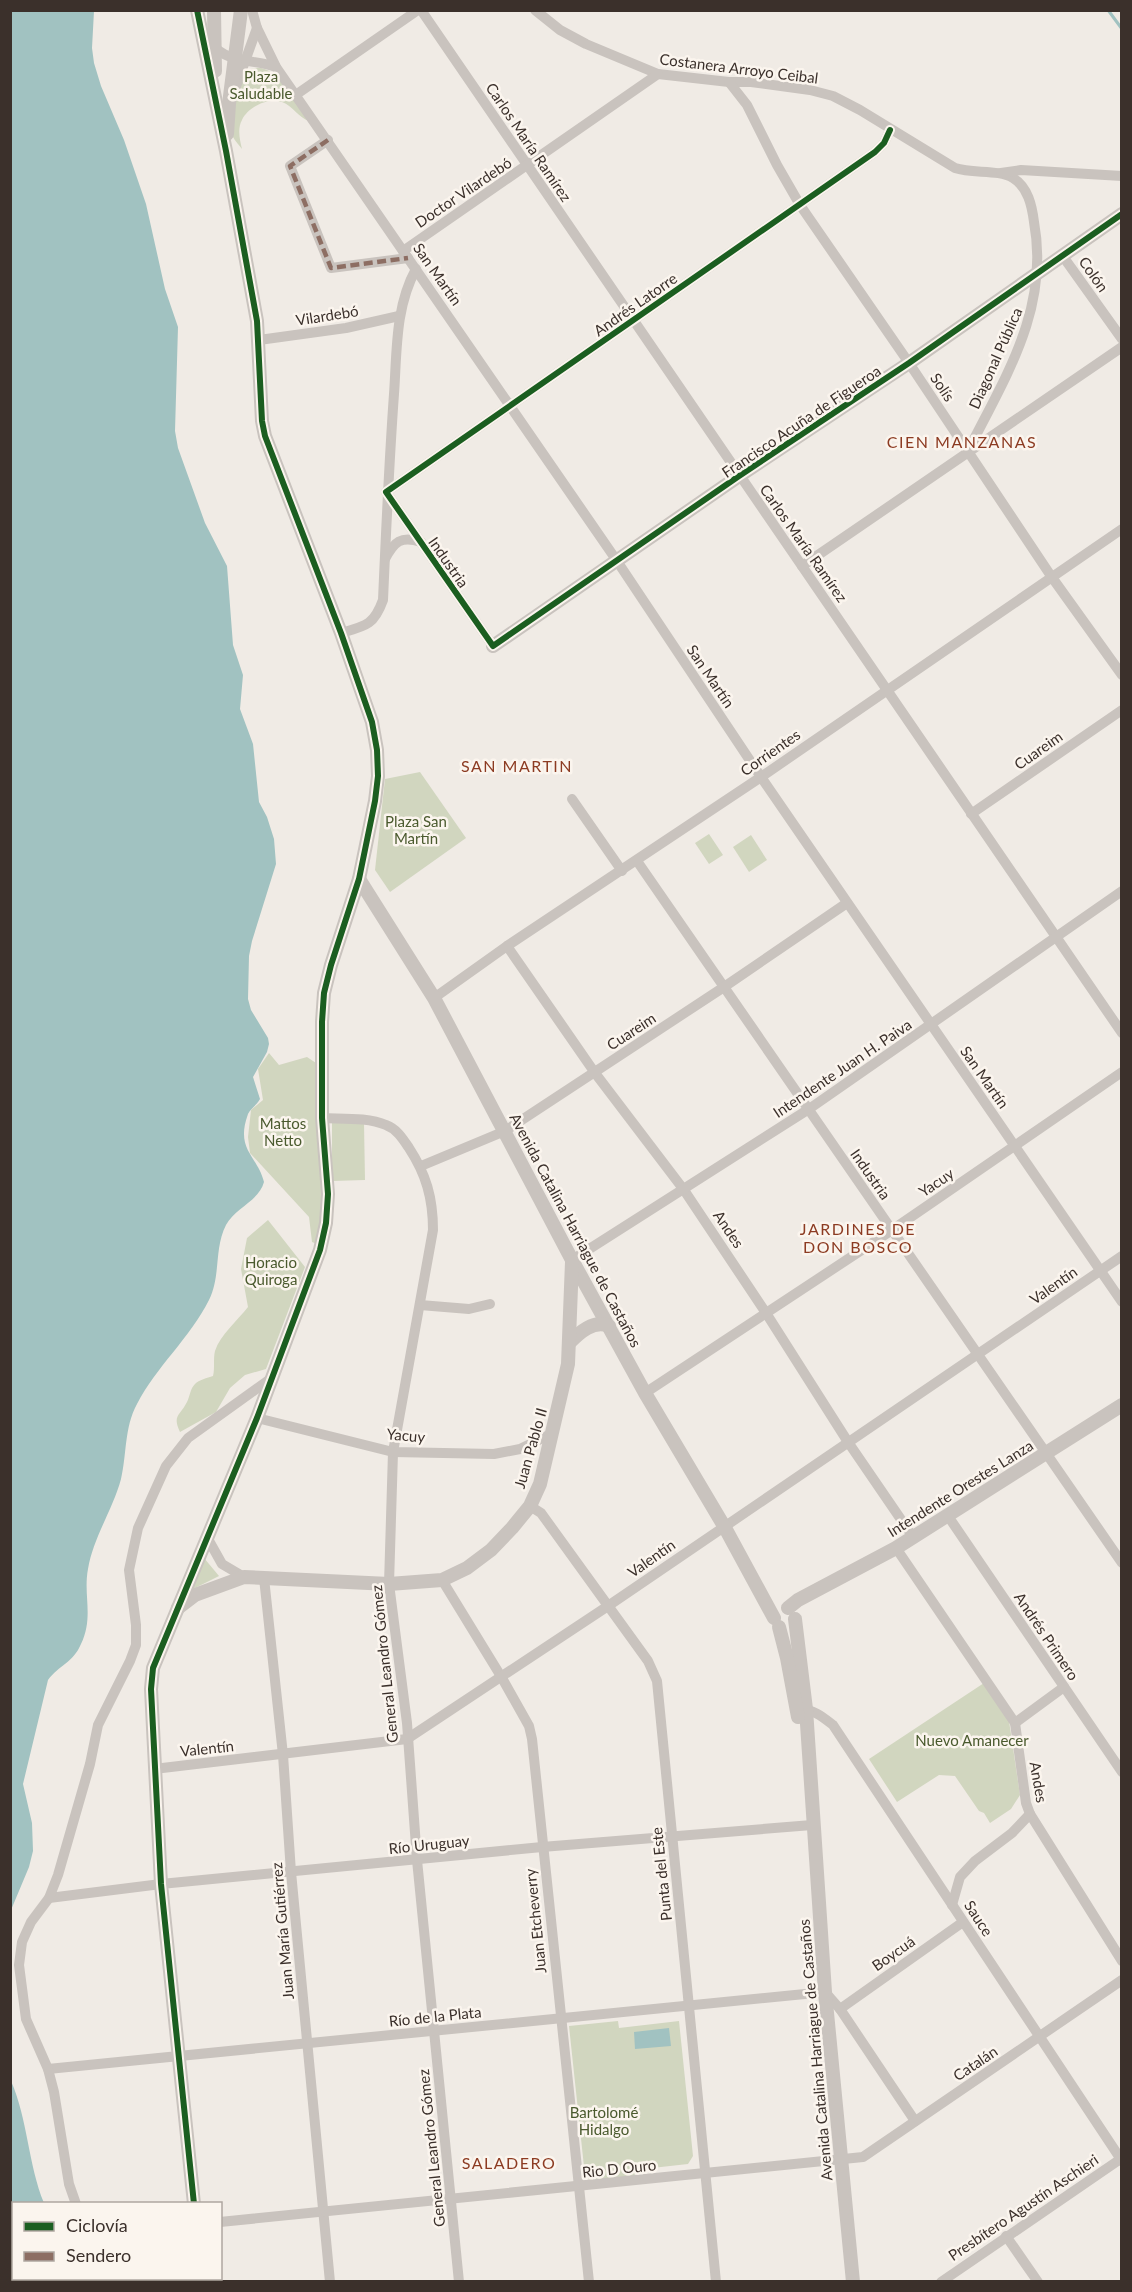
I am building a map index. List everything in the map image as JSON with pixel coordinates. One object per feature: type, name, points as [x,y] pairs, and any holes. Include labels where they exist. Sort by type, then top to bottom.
[{"type":"street","points":[[197,10],[200,29],[222,104]]},
{"type":"street","points":[[194,2202],[161,1884],[151,1689],[153,1668],[257,1418],[320,1250],[326,1223],[328,1194],[322,1118],[324,993],[359,879],[378,776],[377,750],[372,722],[341,633],[264,436],[257,321],[226,151],[214,48],[214,10]]},
{"type":"street","points":[[241,10],[241,61]]},
{"type":"street","name":"San Martín","points":[[252,10],[257,28],[276,67],[297,94],[617,561],[760,777],[1122,1302]]},
{"type":"street","points":[[297,94],[419,10]]},
{"type":"street","name":"Carlos María Ramírez","points":[[419,10],[887,689],[1054,938],[1122,1033]]},
{"type":"street","name":"Costanera Arroyo Ceibal","points":[[535,10],[560,30],[586,44],[658,74],[729,82],[763,83],[833,96],[955,168],[968,172],[998,173],[1012,178],[1023,186],[1032,207],[1037,235],[1037,273]]},
{"type":"street","points":[[222,104],[257,28]]},
{"type":"street","points":[[200,29],[214,48],[241,61],[262,62],[276,67]]},
{"type":"street","name":"Doctor Vilardebó","points":[[406,255],[658,74]]},
{"type":"street","name":"Solís","points":[[729,82],[747,105],[800,205],[969,451],[1051,576],[1122,675]]},
{"type":"street","name":"Andrés Latorre","points":[[386,492],[875,152],[884,143],[890,130]]},
{"type":"street","points":[[328,140],[290,166],[331,268],[406,255]]},
{"type":"street","points":[[998,173],[1021,170],[1122,176]]},
{"type":"street","name":"Francisco Acuña de Figueroa","points":[[493,646],[739,476],[909,363],[1122,214]]},
{"type":"street","name":"Colón","points":[[1062,255],[1122,339]]},
{"type":"street","points":[[341,633],[366,626],[378,616],[383,600],[386,492],[399,316],[407,286],[416,269]]},
{"type":"street","name":"Diagonal Pública","points":[[969,451],[1021,344],[1034,307],[1037,273]]},
{"type":"street","name":"Vilardebó","points":[[259,340],[346,328],[399,316]]},
{"type":"street","points":[[802,566],[1122,346]]},
{"type":"street","name":"Industria","points":[[386,492],[493,646]]},
{"type":"street","name":"Corrientes","points":[[434,998],[507,946],[637,861],[1122,529]]},
{"type":"street","name":"Industria","points":[[385,559],[390,549],[399,540],[411,539],[421,542]]},
{"type":"street","name":"Cuareim","points":[[971,814],[1122,710]]},
{"type":"street","points":[[572,799],[621,871]]},
{"type":"street","name":"Industria","points":[[637,861],[1122,1563]]},
{"type":"street","name":"Avenida Catalina Harriague de Castaños","points":[[359,879],[434,998],[645,1393],[763,1596],[786,1616],[801,1710],[853,2282]]},
{"type":"street","name":"Intendente Juan H. Paiva","points":[[572,1260],[808,1109],[931,1026],[1122,891]]},
{"type":"street","name":"Cuareim","points":[[421,1166],[505,1131],[847,903]]},
{"type":"street","name":"Andes","points":[[507,946],[595,1072],[684,1190],[848,1442],[913,1537]]},
{"type":"street","name":"Yacuy","points":[[645,1393],[892,1230],[1122,1072]]},
{"type":"street","name":"General Leandro Gómez","points":[[322,1118],[375,1121],[388,1125],[399,1134],[421,1166],[429,1186],[433,1208],[433,1230],[393,1452],[389,1584],[407,1723],[417,1860],[459,2282]]},
{"type":"street","name":"Valentín","points":[[154,1769],[407,1739],[502,1678],[1122,1256]]},
{"type":"street","name":"Juan Pablo II","points":[[176,1609],[195,1595],[244,1577],[389,1584],[442,1580],[467,1568],[491,1550],[530,1506],[540,1484],[568,1364],[572,1260]]},
{"type":"street","points":[[420,1305],[470,1309],[490,1304]]},
{"type":"street","points":[[569,1343],[580,1332],[593,1326],[604,1324],[609,1326]]},
{"type":"street","points":[[75,2202],[69,2184],[48,2069],[26,2019],[19,1965],[22,1942],[31,1922],[49,1898],[58,1875],[90,1764],[98,1725],[136,1645],[136,1625],[129,1570],[138,1528],[166,1466],[188,1438],[273,1377]]},
{"type":"street","name":"Intendente Orestes Lanza","points":[[786,1616],[798,1600],[896,1548],[1122,1405]]},
{"type":"street","name":"Yacuy","points":[[257,1418],[393,1452],[494,1454],[520,1449],[553,1433]]},
{"type":"street","name":"Punta del Este","points":[[530,1506],[541,1513],[648,1661],[657,1681],[716,2282]]},
{"type":"street","name":"Andrés Primero","points":[[948,1516],[1122,1772]]},
{"type":"street","points":[[208,1539],[222,1564],[244,1577]]},
{"type":"street","name":"Andes","points":[[896,1548],[1016,1723],[1026,1803],[1030,1814],[1122,1960]]},
{"type":"street","name":"Juan María Gutiérrez","points":[[264,1578],[283,1755],[291,1872],[330,2282]]},
{"type":"street","name":"Juan Etcheverry","points":[[442,1580],[502,1678],[529,1726],[532,1738],[542,1847],[581,2187],[589,2282]]},
{"type":"street","points":[[1016,1723],[1064,1687]]},
{"type":"street","name":"Sauce","points":[[801,1710],[822,1717],[833,1725],[1121,2159]]},
{"type":"street","points":[[952,1905],[960,1876],[975,1861],[1012,1833],[1030,1814]]},
{"type":"street","name":"Río Uruguay","points":[[49,1898],[161,1884],[672,1836],[812,1820]]},
{"type":"street","name":"Boycuá","points":[[840,2009],[963,1922]]},
{"type":"street","name":"Catalán","points":[[842,2161],[863,2157],[1122,1980]]},
{"type":"street","points":[[825,1992],[840,2009],[915,2121]]},
{"type":"street","name":"Río de la Plata","points":[[48,2069],[825,1992]]},
{"type":"street","name":"Presbítero Agustín Aschieri","points":[[941,2282],[1121,2159]]},
{"type":"street","name":"Rio D Ouro","points":[[222,2222],[842,2161]]},
{"type":"street","points":[[1006,2236],[1038,2282]]},
{"type":"green space","name":"Plaza Saludable","points":[[261,68],[277,76],[283,82],[309,121],[282,102],[271,101],[259,104],[245,115],[240,123],[239,134],[242,149],[231,130],[232,111],[242,81],[253,69]]},
{"type":"green space","name":"Plaza San Martín","points":[[420,772],[466,838],[390,892],[375,870],[385,779]]},
{"type":"green space","points":[[709,834],[723,855],[709,864],[695,843]]},
{"type":"green space","points":[[751,835],[767,860],[749,872],[733,847]]},
{"type":"green space","name":"Mattos Netto","points":[[269,1053],[279,1065],[307,1057],[316,1063],[322,1212],[317,1244],[312,1242],[309,1217],[250,1153],[248,1137],[251,1110],[263,1100],[258,1069]]},
{"type":"green space","points":[[332,1123],[364,1123],[365,1180],[332,1181]]},
{"type":"green space","name":"Horacio Quiroga","points":[[268,1220],[305,1267],[266,1369],[245,1375],[230,1388],[216,1412],[180,1432],[177,1419],[192,1388],[199,1381],[213,1376],[214,1354],[217,1345],[248,1307],[241,1269],[247,1238]]},
{"type":"green space","points":[[204,1558],[219,1576],[187,1592]]},
{"type":"green space","name":"Nuevo Amanecer","points":[[984,1683],[1009,1721],[1020,1795],[1011,1809],[990,1823],[955,1776],[939,1775],[897,1802],[869,1759]]},
{"type":"green space","name":"Bartolomé Hidalgo","points":[[618,2021],[619,2028],[679,2021],[693,2156],[688,2164],[634,2170],[635,2176],[591,2181],[585,2176],[569,2026]]},
{"type":"water","points":[[10,11],[94,11],[92,48],[94,63],[146,204],[165,289],[178,327],[175,431],[178,448],[205,523],[227,566],[233,645],[243,675],[240,709],[253,744],[259,802],[274,839],[276,864],[249,956],[248,999],[251,1010],[268,1038],[269,1044],[253,1077],[260,1099],[248,1114],[244,1136],[264,1182],[257,1194],[226,1225],[220,1243],[213,1291],[209,1300],[145,1390],[133,1413],[121,1479],[94,1546],[88,1569],[88,1615],[85,1634],[74,1656],[48,1680],[23,1784],[32,1823],[33,1851],[29,1867],[11,1910]]},
{"type":"water","points":[[669,2028],[671,2046],[635,2049],[634,2032]]},
{"type":"water","points":[[11,2081],[17,2096],[34,2173],[44,2202],[12,2202],[12,2280],[67,2280],[11,2281]]},
{"type":"waterway","points":[[1108,10],[1122,29]]},
{"type":"marked path","points":[[328,140],[290,166],[331,268],[408,258]]},
{"type":"cycle path","points":[[194,2202],[161,1884],[151,1689],[153,1668],[257,1418],[320,1250],[326,1223],[328,1194],[322,1118],[324,993],[359,879],[378,776],[377,750],[372,722],[341,633],[265,436],[262,421],[257,321],[197,10]]},
{"type":"cycle path","points":[[890,130],[884,143],[875,152],[386,492],[493,646],[739,476],[909,363],[1122,214]]},
{"type":"district","name":"CIEN MANZANAS","points":[[962,441]]},
{"type":"district","name":"SAN MARTIN","points":[[517,765]]},
{"type":"district","name":"JARDINES DE DON BOSCO","points":[[858,1237]]},
{"type":"district","name":"SALADERO","points":[[509,2162]]}]
